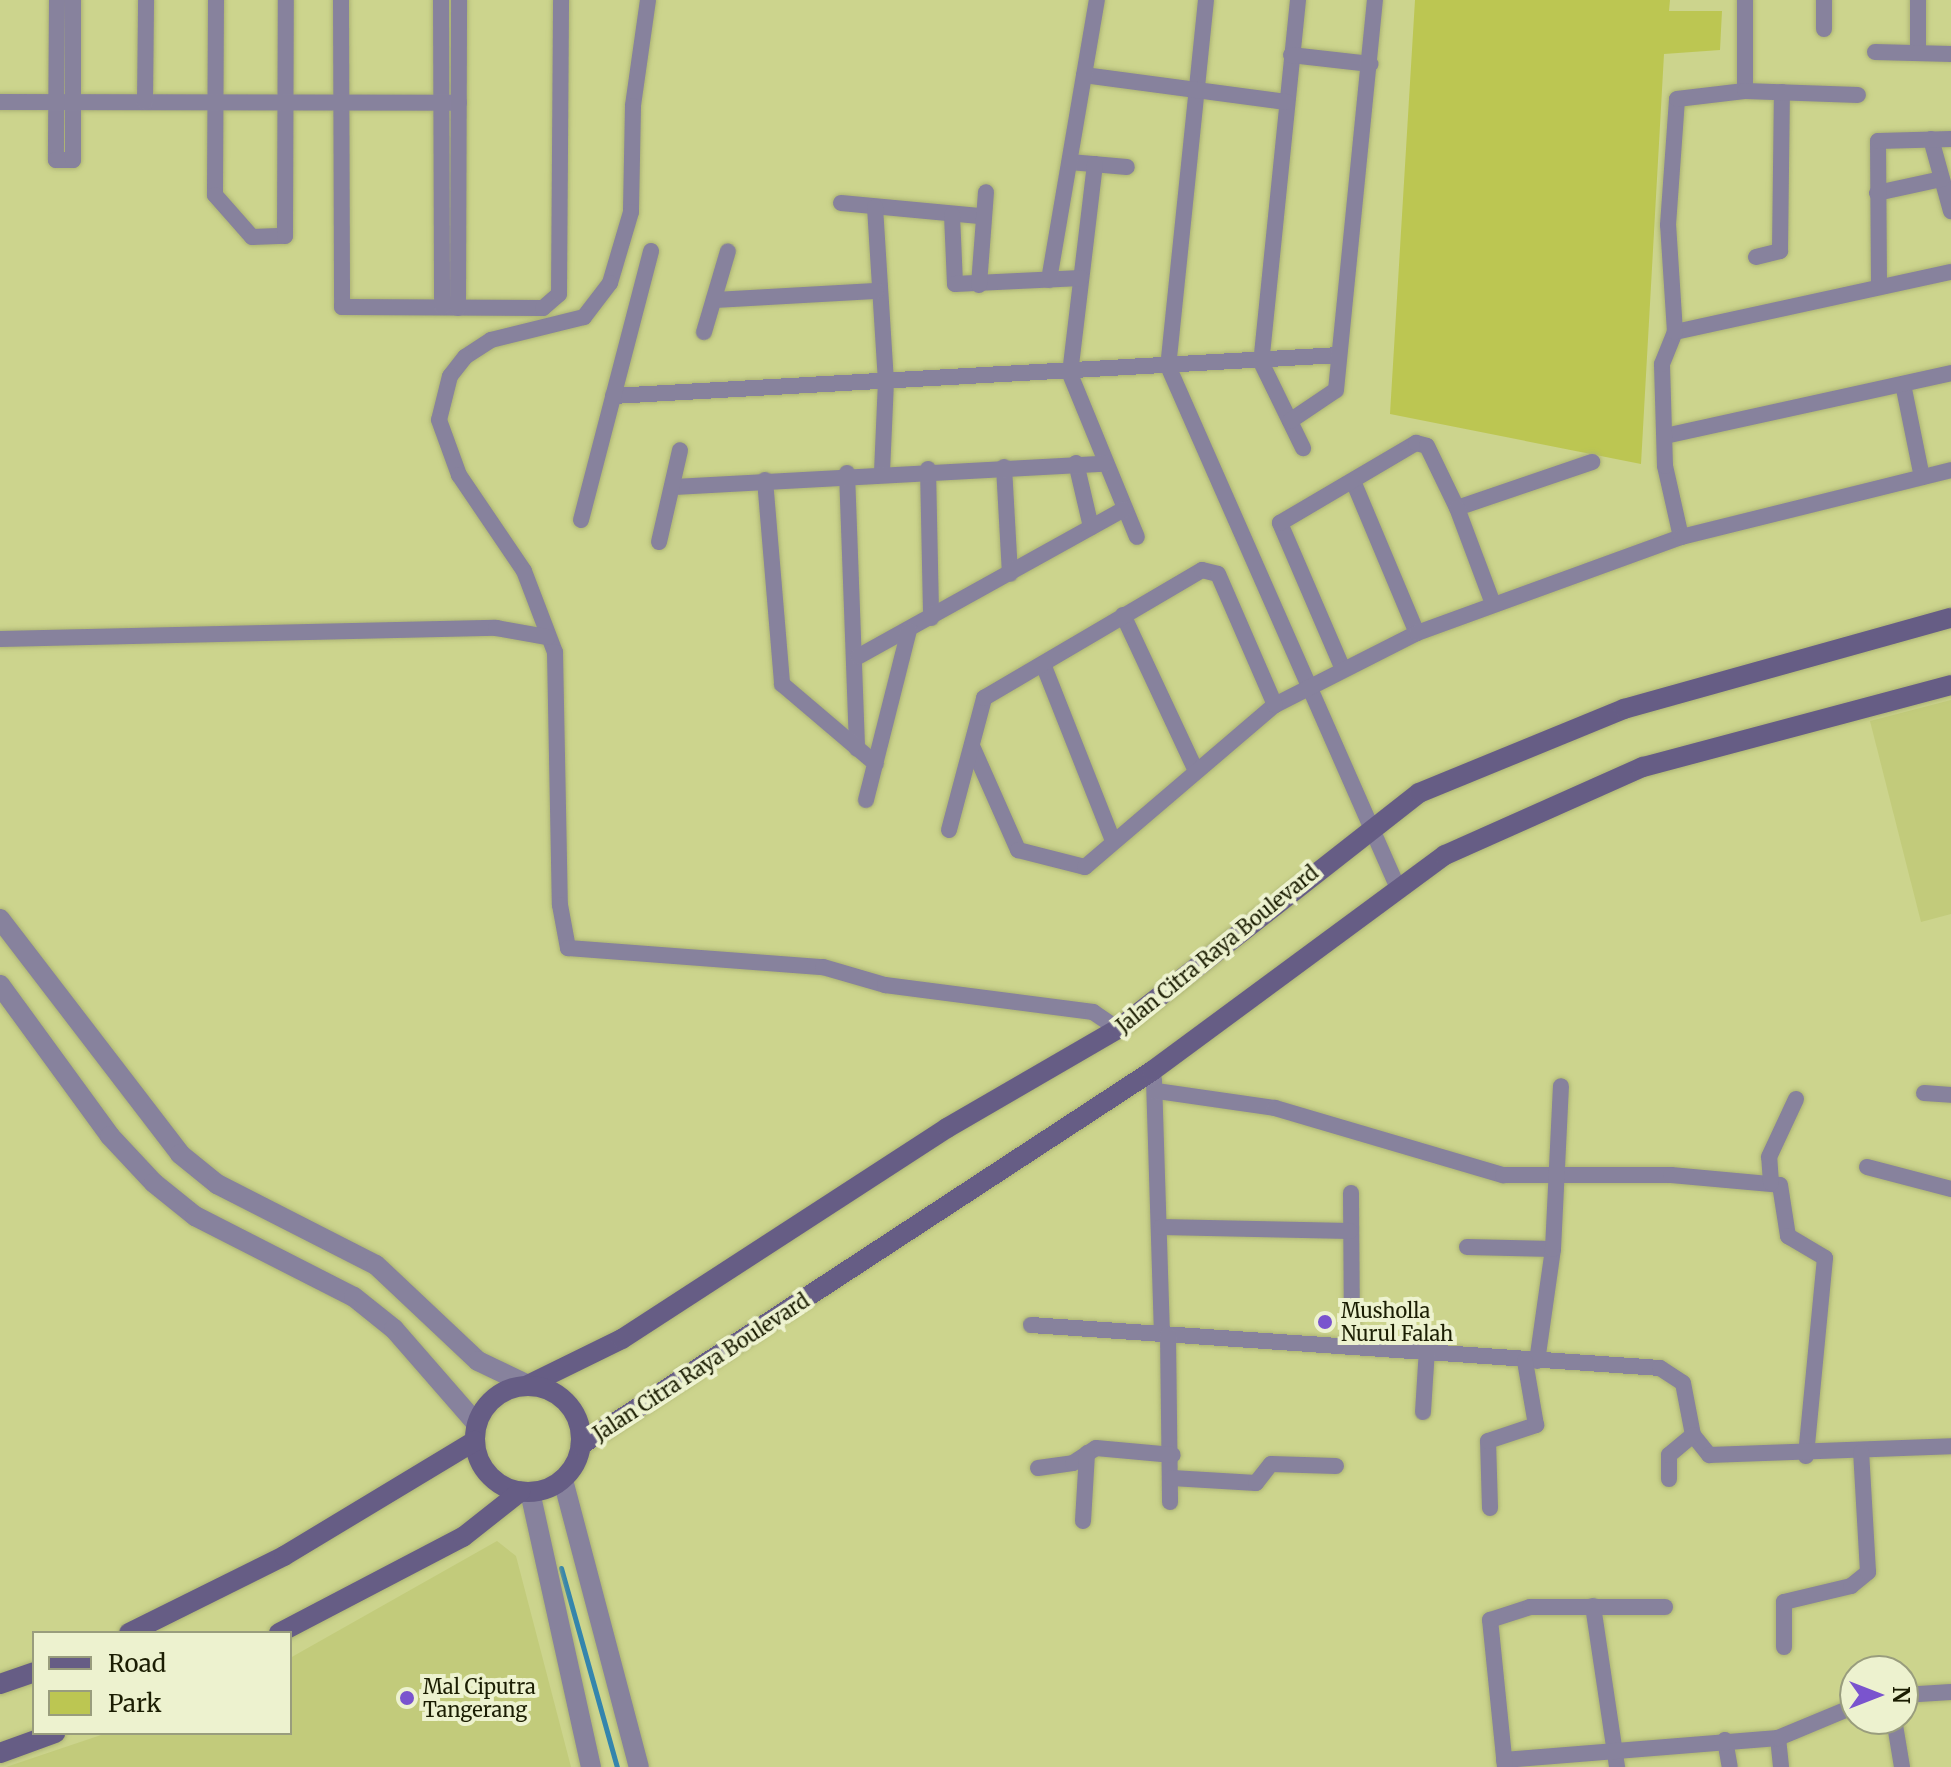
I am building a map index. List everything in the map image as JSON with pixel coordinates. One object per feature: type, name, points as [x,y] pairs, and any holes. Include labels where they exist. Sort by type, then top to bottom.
[{"type":"main road","name":"Jalan Citra Raya Boulevard","points":[[528,1385],[622,1339],[947,1128],[1118,1029],[1366,828],[1419,793],[1624,709],[1951,618]]},
{"type":"main road","name":"Jalan Citra Raya Boulevard","points":[[581,1445],[1154,1081],[1397,886],[1501,827],[1643,767],[1951,685]]},
{"type":"main road","points":[[133,1631],[284,1556],[476,1432],[496,1396],[528,1385],[567,1403],[581,1445],[563,1480],[525,1492],[463,1537],[283,1631]]},
{"type":"main road","points":[[476,1432],[484,1469],[525,1492]]},
{"type":"main road","points":[[0,1684],[32,1673]]},
{"type":"main road","points":[[0,1753],[50,1735]]},
{"type":"street","points":[[57,0],[65,102]]},
{"type":"street","points":[[65,102],[73,0]]},
{"type":"street","points":[[145,102],[146,0]]},
{"type":"street","points":[[216,0],[215,195],[252,237],[285,236],[286,0]]},
{"type":"street","points":[[341,0],[342,307],[543,308],[559,294],[561,0]]},
{"type":"street","points":[[441,0],[450,103],[450,307]]},
{"type":"street","points":[[450,103],[459,0]]},
{"type":"street","points":[[648,0],[633,106],[631,212],[610,283],[584,317],[491,340],[465,357],[441,402],[445,448],[524,571],[555,652],[560,905],[568,948],[823,967],[885,985],[1093,1012],[1118,1029]]},
{"type":"street","points":[[1049,280],[1097,0]]},
{"type":"street","points":[[1206,0],[1168,366],[1311,684],[1366,828],[1397,886]]},
{"type":"street","points":[[1298,0],[1261,362],[1303,448]]},
{"type":"street","points":[[1290,421],[1335,394],[1375,0]]},
{"type":"street","points":[[1745,0],[1745,91]]},
{"type":"street","points":[[1824,0],[1824,29]]},
{"type":"street","points":[[1918,0],[1918,53]]},
{"type":"street","points":[[1875,52],[1951,54]]},
{"type":"street","points":[[1291,55],[1370,64]]},
{"type":"street","points":[[1084,75],[1286,102]]},
{"type":"street","points":[[1681,537],[1665,436],[1663,355],[1675,332],[1668,225],[1677,99],[1745,91],[1858,95]]},
{"type":"street","points":[[1756,257],[1780,251],[1782,92]]},
{"type":"street","points":[[0,102],[450,103]]},
{"type":"street","points":[[1879,285],[1877,193],[1880,139],[1951,139]]},
{"type":"street","points":[[1931,139],[1951,211]]},
{"type":"street","points":[[1070,162],[1127,167]]},
{"type":"street","points":[[1095,164],[1070,374],[1104,464],[1137,537]]},
{"type":"street","points":[[1877,193],[1942,179]]},
{"type":"street","points":[[979,285],[979,216],[986,192]]},
{"type":"street","points":[[841,203],[979,216]]},
{"type":"street","points":[[875,207],[876,291],[886,381],[882,471]]},
{"type":"street","points":[[952,215],[950,280],[979,285],[1081,278]]},
{"type":"street","points":[[581,520],[651,251]]},
{"type":"street","points":[[704,332],[728,251]]},
{"type":"street","points":[[1675,332],[1879,285],[1951,272]]},
{"type":"street","points":[[714,300],[876,291]]},
{"type":"street","points":[[613,396],[1070,374],[1339,355]]},
{"type":"street","points":[[1665,436],[1951,373]]},
{"type":"street","points":[[1903,384],[1922,477]]},
{"type":"street","points":[[1342,667],[1280,523],[1422,442],[1457,508],[1492,601]]},
{"type":"street","points":[[659,542],[680,450]]},
{"type":"street","points":[[1457,508],[1592,462]]},
{"type":"street","points":[[1076,463],[1091,527]]},
{"type":"street","points":[[673,487],[882,471],[1104,464]]},
{"type":"street","points":[[1004,467],[1010,574]]},
{"type":"street","points":[[928,469],[931,618]]},
{"type":"street","points":[[972,746],[1018,850],[1085,867],[1275,705],[1342,667],[1492,601],[1681,537],[1951,470]]},
{"type":"street","points":[[847,473],[859,656],[857,749]]},
{"type":"street","points":[[765,480],[782,684],[876,764]]},
{"type":"street","points":[[1353,481],[1417,633]]},
{"type":"street","points":[[859,656],[1124,509]]},
{"type":"street","points":[[949,830],[984,698],[1202,570],[1215,570],[1275,705]]},
{"type":"street","points":[[1123,615],[1196,771]]},
{"type":"street","points":[[0,639],[496,628],[547,637]]},
{"type":"street","points":[[866,800],[909,630]]},
{"type":"street","points":[[1043,664],[1113,841]]},
{"type":"street","points":[[0,919],[180,1154],[228,1190],[376,1265],[478,1361],[528,1385]]},
{"type":"street","points":[[0,985],[154,1183],[207,1223],[354,1297],[394,1329],[476,1432]]},
{"type":"street","points":[[1170,1502],[1173,1455],[1154,1081],[1263,1105],[1503,1175],[1560,1174],[1771,1183],[1784,1190],[1788,1236],[1825,1258],[1806,1456]]},
{"type":"street","points":[[1490,1508],[1488,1441],[1536,1425],[1531,1361],[1553,1249],[1560,1174],[1561,1086]]},
{"type":"street","points":[[1924,1093],[1951,1095]]},
{"type":"street","points":[[1771,1183],[1769,1157],[1796,1099]]},
{"type":"street","points":[[1867,1167],[1951,1189]]},
{"type":"street","points":[[1351,1193],[1352,1344]]},
{"type":"street","points":[[1161,1227],[1350,1231]]},
{"type":"street","points":[[1467,1247],[1553,1249]]},
{"type":"street","points":[[1031,1325],[1427,1349],[1531,1361],[1601,1360],[1674,1374],[1683,1383],[1693,1435],[1709,1455],[1806,1456],[1951,1446]]},
{"type":"street","points":[[1423,1412],[1427,1349]]},
{"type":"street","points":[[1669,1479],[1669,1455],[1693,1435]]},
{"type":"street","points":[[1038,1468],[1096,1448],[1173,1455]]},
{"type":"street","points":[[1784,1647],[1784,1602],[1851,1586],[1868,1572],[1861,1452]]},
{"type":"street","points":[[1083,1521],[1087,1453]]},
{"type":"street","points":[[1172,1478],[1256,1483],[1271,1464],[1336,1466]]},
{"type":"street","points":[[563,1480],[639,1767]]},
{"type":"street","points":[[525,1492],[591,1767]]},
{"type":"street","points":[[1593,1606],[1617,1767]]},
{"type":"street","points":[[1665,1607],[1530,1607],[1490,1620],[1505,1764],[1614,1749],[1778,1738],[1839,1713]]},
{"type":"street","points":[[1919,1694],[1951,1692]]},
{"type":"street","points":[[1897,1735],[1902,1767]]},
{"type":"street","points":[[1778,1738],[1781,1767]]},
{"type":"street","points":[[1725,1740],[1730,1767]]},
{"type":"shaded area","points":[[1951,700],[1951,914],[1921,922],[1870,721]]},
{"type":"shaded area","points":[[497,1541],[516,1556],[571,1767],[6,1767],[101,1735],[292,1735],[292,1657]]},
{"type":"green space","points":[[1415,0],[1670,0],[1669,11],[1722,11],[1720,50],[1664,54],[1641,464],[1390,414]]},
{"type":"waterway","points":[[561,1568],[617,1767]]},
{"type":"place","name":"Musholla Nurul Falah","points":[[1325,1322]]},
{"type":"place","name":"Mal Ciputra Tangerang","points":[[407,1698]]}]
